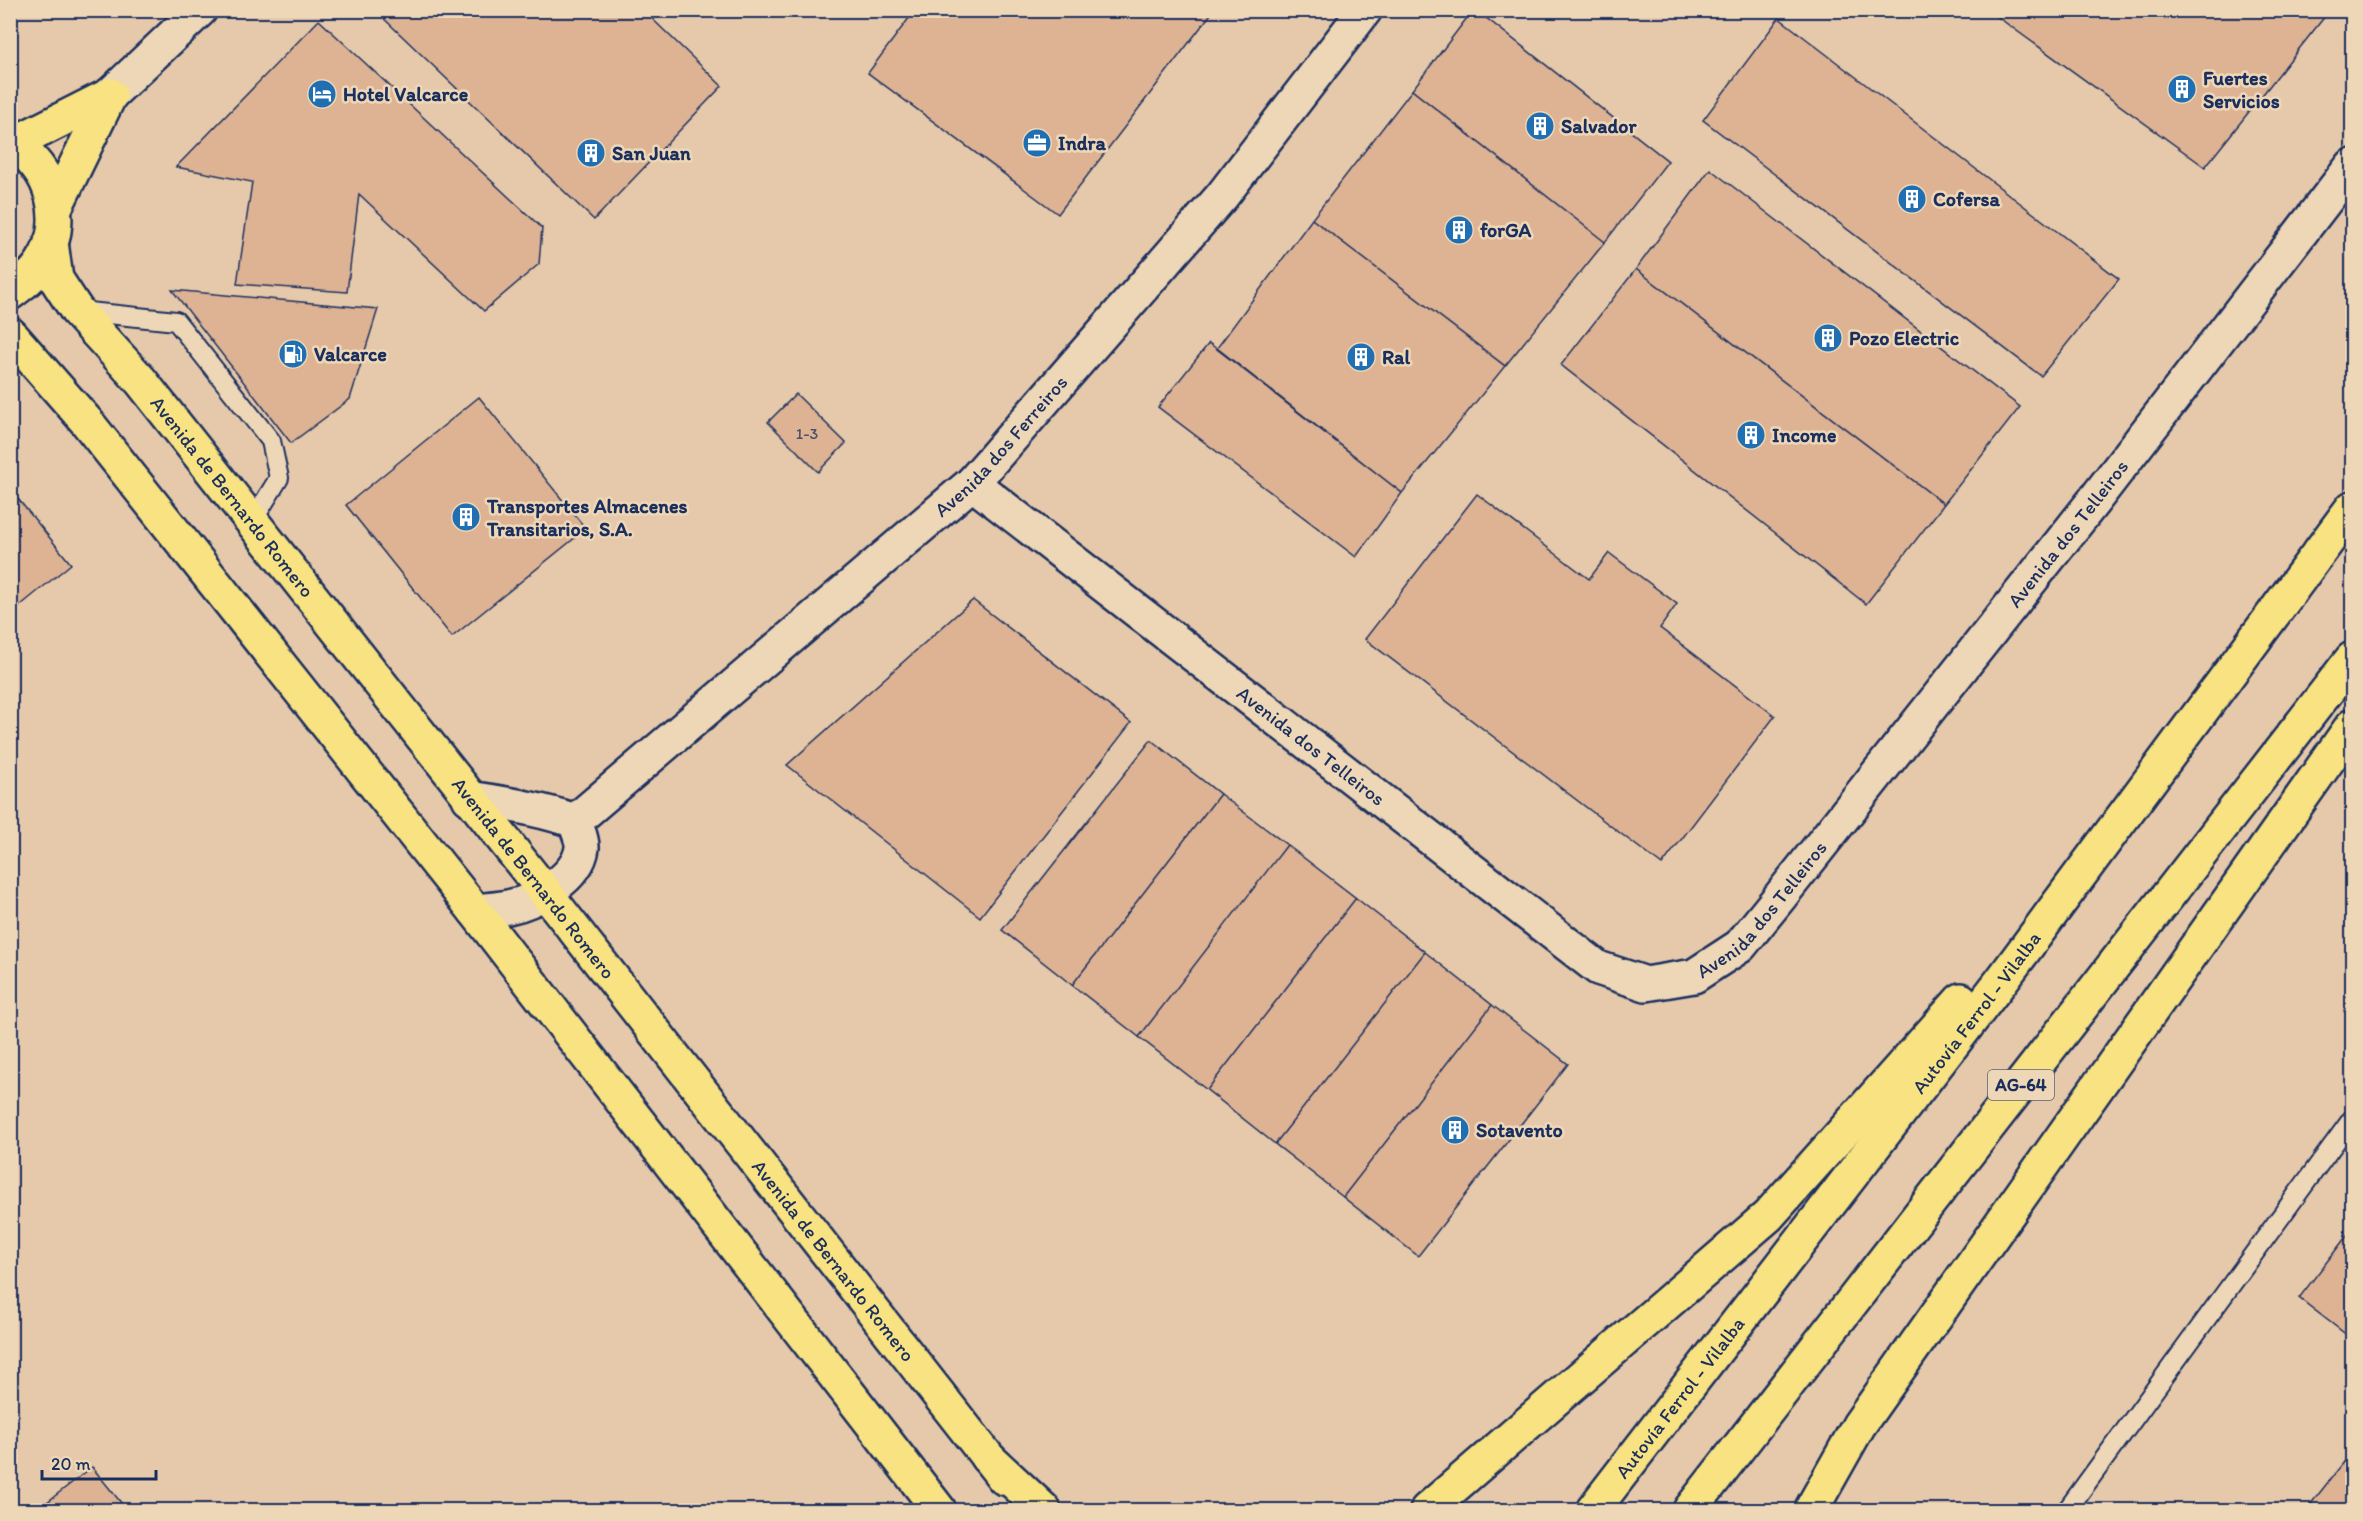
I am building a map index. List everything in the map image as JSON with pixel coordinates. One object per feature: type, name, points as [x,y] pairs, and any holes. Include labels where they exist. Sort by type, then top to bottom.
[{"type":"highway","points":[[10,293],[28,281],[42,263],[55,225],[55,208],[42,171],[29,156],[12,143],[110,95]]},
{"type":"highway","points":[[55,208],[110,95]]},
{"type":"highway","name":"Avenida de Bernardo Romero","points":[[51,242],[56,279],[77,311],[141,381],[1029,1510]]},
{"type":"highway","points":[[10,334],[87,422],[475,911],[936,1507]]},
{"type":"highway","name":"Autovía Ferrol - Vilalba","points":[[1593,1510],[2002,980],[2352,508]]},
{"type":"highway","name":"AG-64","points":[[1690,1510],[2352,658]]},
{"type":"highway","points":[[1810,1510],[1859,1425],[2352,726]]},
{"type":"highway","points":[[1427,1510],[1768,1216],[2127,811]]},
{"type":"highway","points":[[987,1457],[1044,1510]]},
{"type":"street","points":[[110,95],[200,10]]},
{"type":"street","name":"Avenida dos Ferreiros","points":[[575,821],[972,483],[1222,196],[1365,10]]},
{"type":"street","name":"Avenida dos Telleiros","points":[[972,483],[1598,968],[1646,984],[1694,976],[1740,946],[1779,898],[2093,502],[2352,166]]},
{"type":"street","points":[[469,798],[537,809],[575,821],[583,846],[577,864],[564,879],[545,892],[510,907],[475,911]]},
{"type":"lane","points":[[77,311],[176,321],[271,441],[279,478],[252,522]]},
{"type":"lane","points":[[2067,1510],[2352,1119]]},
{"type":"shaded area","points":[[11,11],[2352,11],[2352,1510],[11,1510]]},
{"type":"building","name":"San Juan","points":[[643,10],[722,86],[594,220],[376,11]]},
{"type":"building","name":"Indra","points":[[915,10],[1214,10],[1058,214],[868,73]]},
{"type":"building","name":"Salvador","points":[[1473,10],[1476,10],[1668,161],[1605,242],[1412,90]]},
{"type":"building","name":"Fuertes Servicios","points":[[1988,10],[2330,10],[2205,167]]},
{"type":"building","name":"Cofersa","points":[[1779,18],[2119,279],[2041,376],[1703,120]]},
{"type":"building","name":"Hotel Valcarce","points":[[319,20],[542,228],[539,264],[484,311],[359,194],[347,292],[237,284],[252,182],[176,167]]},
{"type":"building","name":"forGA","points":[[1412,90],[1605,242],[1505,366],[1312,219]]},
{"type":"building","name":"Pozo Electric","points":[[1710,169],[2020,407],[1944,504],[1636,269]]},
{"type":"building","name":"Ral","points":[[1312,219],[1505,366],[1402,493],[1217,348]]},
{"type":"building","name":"Income","points":[[1636,269],[1944,504],[1866,604],[1561,365]]},
{"type":"building","name":"Valcarce","points":[[172,290],[378,309],[350,399],[291,443]]},
{"type":"building","points":[[1209,343],[1402,493],[1356,557],[1158,407]]},
{"type":"building","points":[[796,394],[846,443],[818,472],[768,422]]},
{"type":"building","name":"Transportes Almacenes Transitarios, S.A.","points":[[479,397],[586,529],[452,637],[346,505]]},
{"type":"building","points":[[10,489],[71,564],[10,614]]},
{"type":"building","points":[[1477,494],[1589,579],[1609,553],[1677,604],[1660,628],[1775,716],[1662,865],[1365,639]]},
{"type":"building","points":[[973,600],[1131,723],[980,917],[787,765]]},
{"type":"building","points":[[1151,740],[1220,794],[1072,985],[1002,930]]},
{"type":"building","points":[[1220,794],[1287,845],[1139,1037],[1072,985]]},
{"type":"building","points":[[1287,845],[1356,898],[1207,1090],[1139,1037]]},
{"type":"building","points":[[1356,898],[1425,952],[1275,1144],[1207,1090]]},
{"type":"building","points":[[1425,952],[1492,1005],[1343,1197],[1275,1144]]},
{"type":"building","name":"Sotavento","points":[[1492,1005],[1568,1064],[1418,1256],[1343,1197]]},
{"type":"building","points":[[2352,1229],[2352,1339],[2299,1298]]},
{"type":"building","points":[[2352,1452],[2352,1510],[2306,1510]]},
{"type":"building","points":[[92,1467],[127,1510],[37,1510]]},
{"type":"place","name":"Fuertes Servicios","points":[[2182,89]]},
{"type":"place","name":"Hotel Valcarce","points":[[322,94]]},
{"type":"place","name":"Salvador","points":[[1540,126]]},
{"type":"place","name":"Indra","points":[[1037,143]]},
{"type":"place","name":"San Juan","points":[[591,153]]},
{"type":"place","name":"Cofersa","points":[[1912,199]]},
{"type":"place","name":"forGA","points":[[1459,230]]},
{"type":"place","name":"Pozo Electric","points":[[1828,338]]},
{"type":"place","name":"Valcarce","points":[[293,354]]},
{"type":"place","name":"Ral","points":[[1361,357]]},
{"type":"place","name":"Income","points":[[1751,435]]},
{"type":"place","name":"Transportes Almacenes Transitarios, S.A.","points":[[466,517]]},
{"type":"place","name":"Sotavento","points":[[1455,1130]]}]
